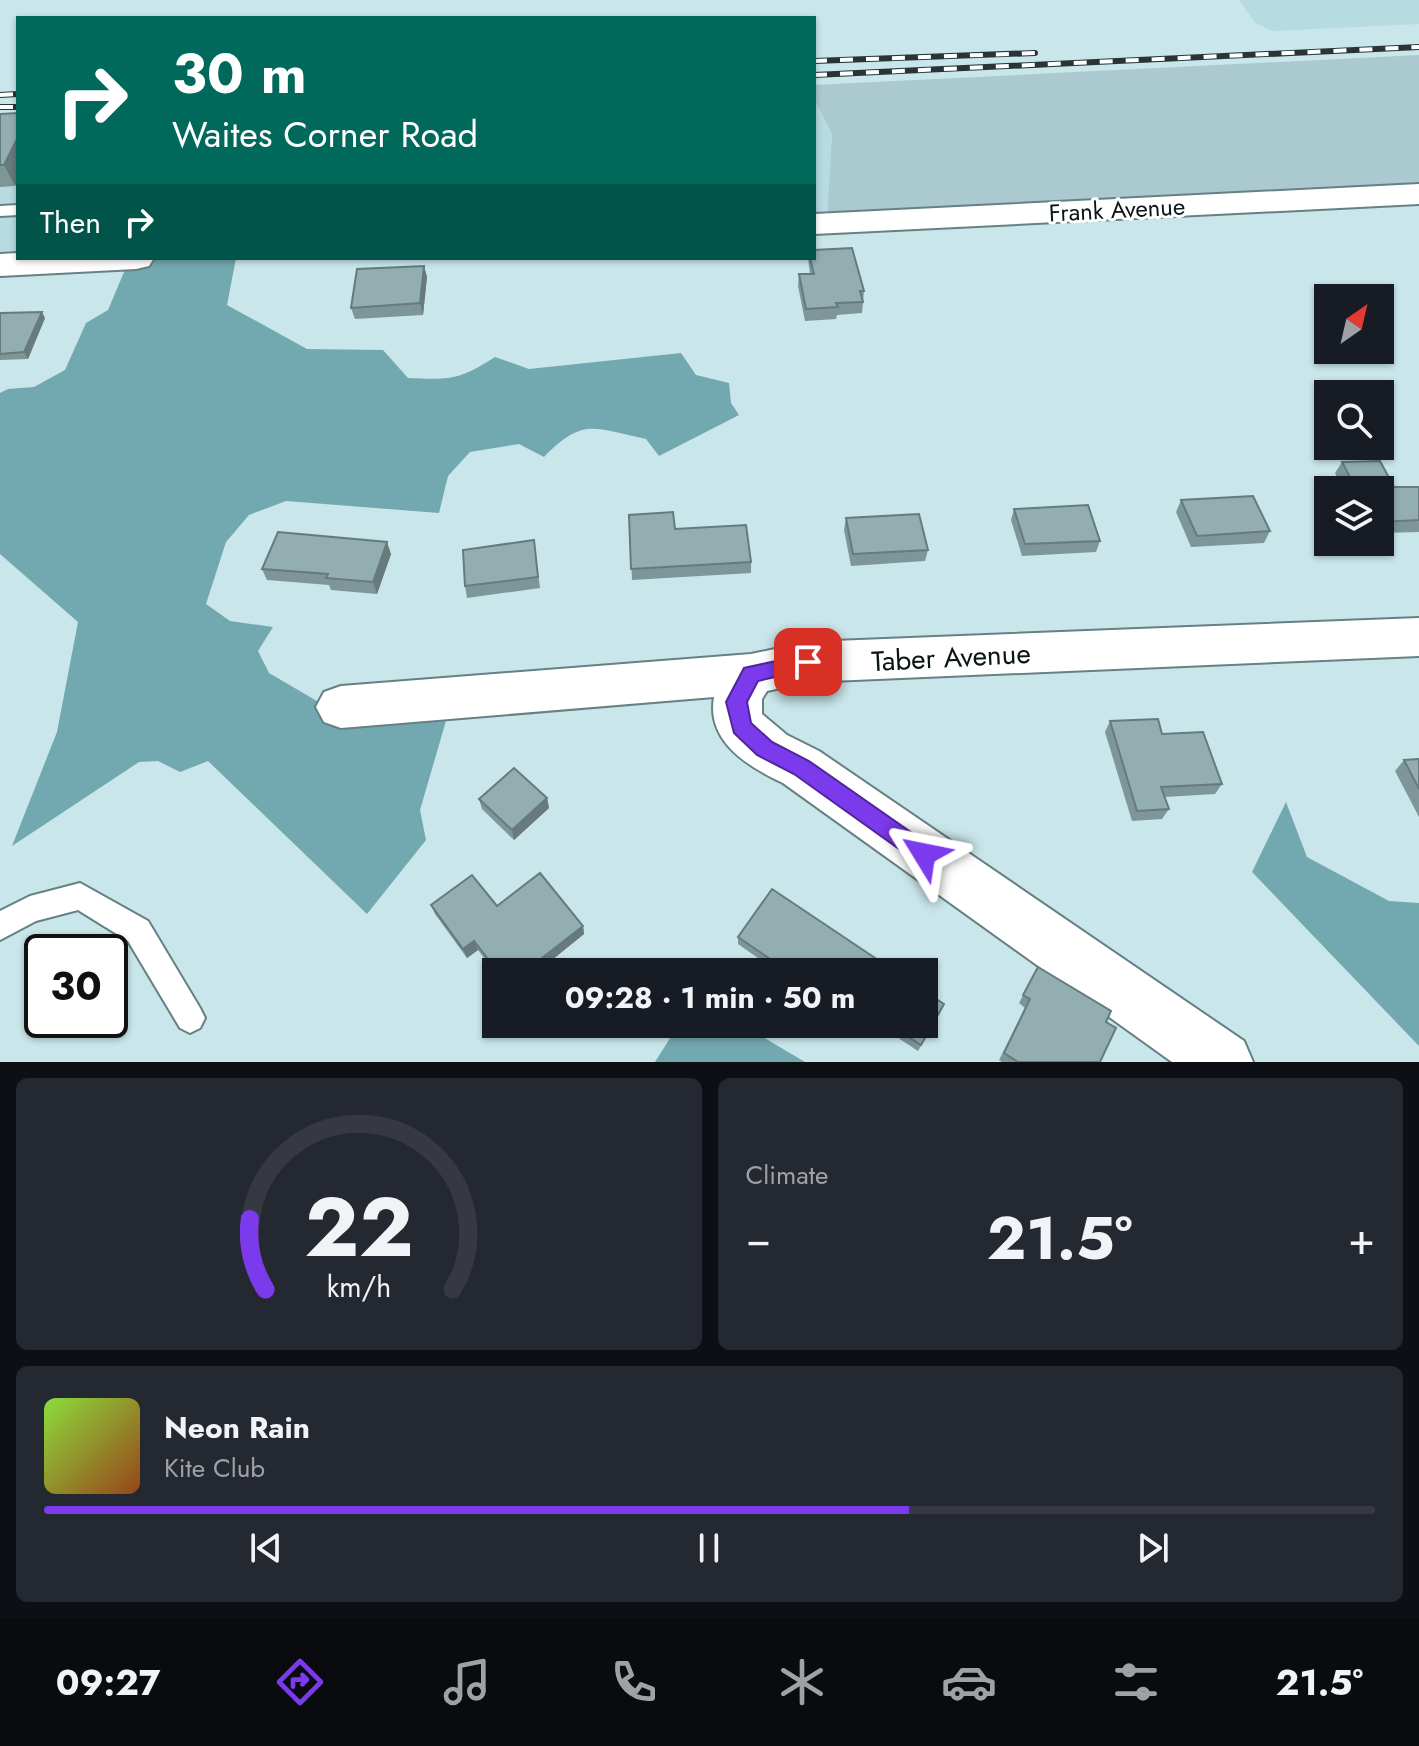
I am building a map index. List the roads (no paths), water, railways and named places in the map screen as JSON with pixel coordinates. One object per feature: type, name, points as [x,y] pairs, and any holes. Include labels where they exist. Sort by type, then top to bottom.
[{"type":"street","name":"Frank Avenue","points":[[816,224],[1419,194]]},
{"type":"street","points":[[0,265],[97,260]]},
{"type":"street","name":"Taber Avenue","points":[[341,707],[751,674],[808,662],[1419,637]]},
{"type":"street","points":[[751,674],[736,702],[741,727],[765,749],[801,767],[1223,1062]]},
{"type":"lane","points":[[0,926],[30,909],[80,896],[138,931],[190,1018]]},
{"type":"railway","points":[[816,75],[1419,47]]},
{"type":"railway","points":[[816,61],[1035,53]]},
{"type":"railway","points":[[0,95],[16,94]]},
{"type":"railway","points":[[0,107],[16,107]]}]
